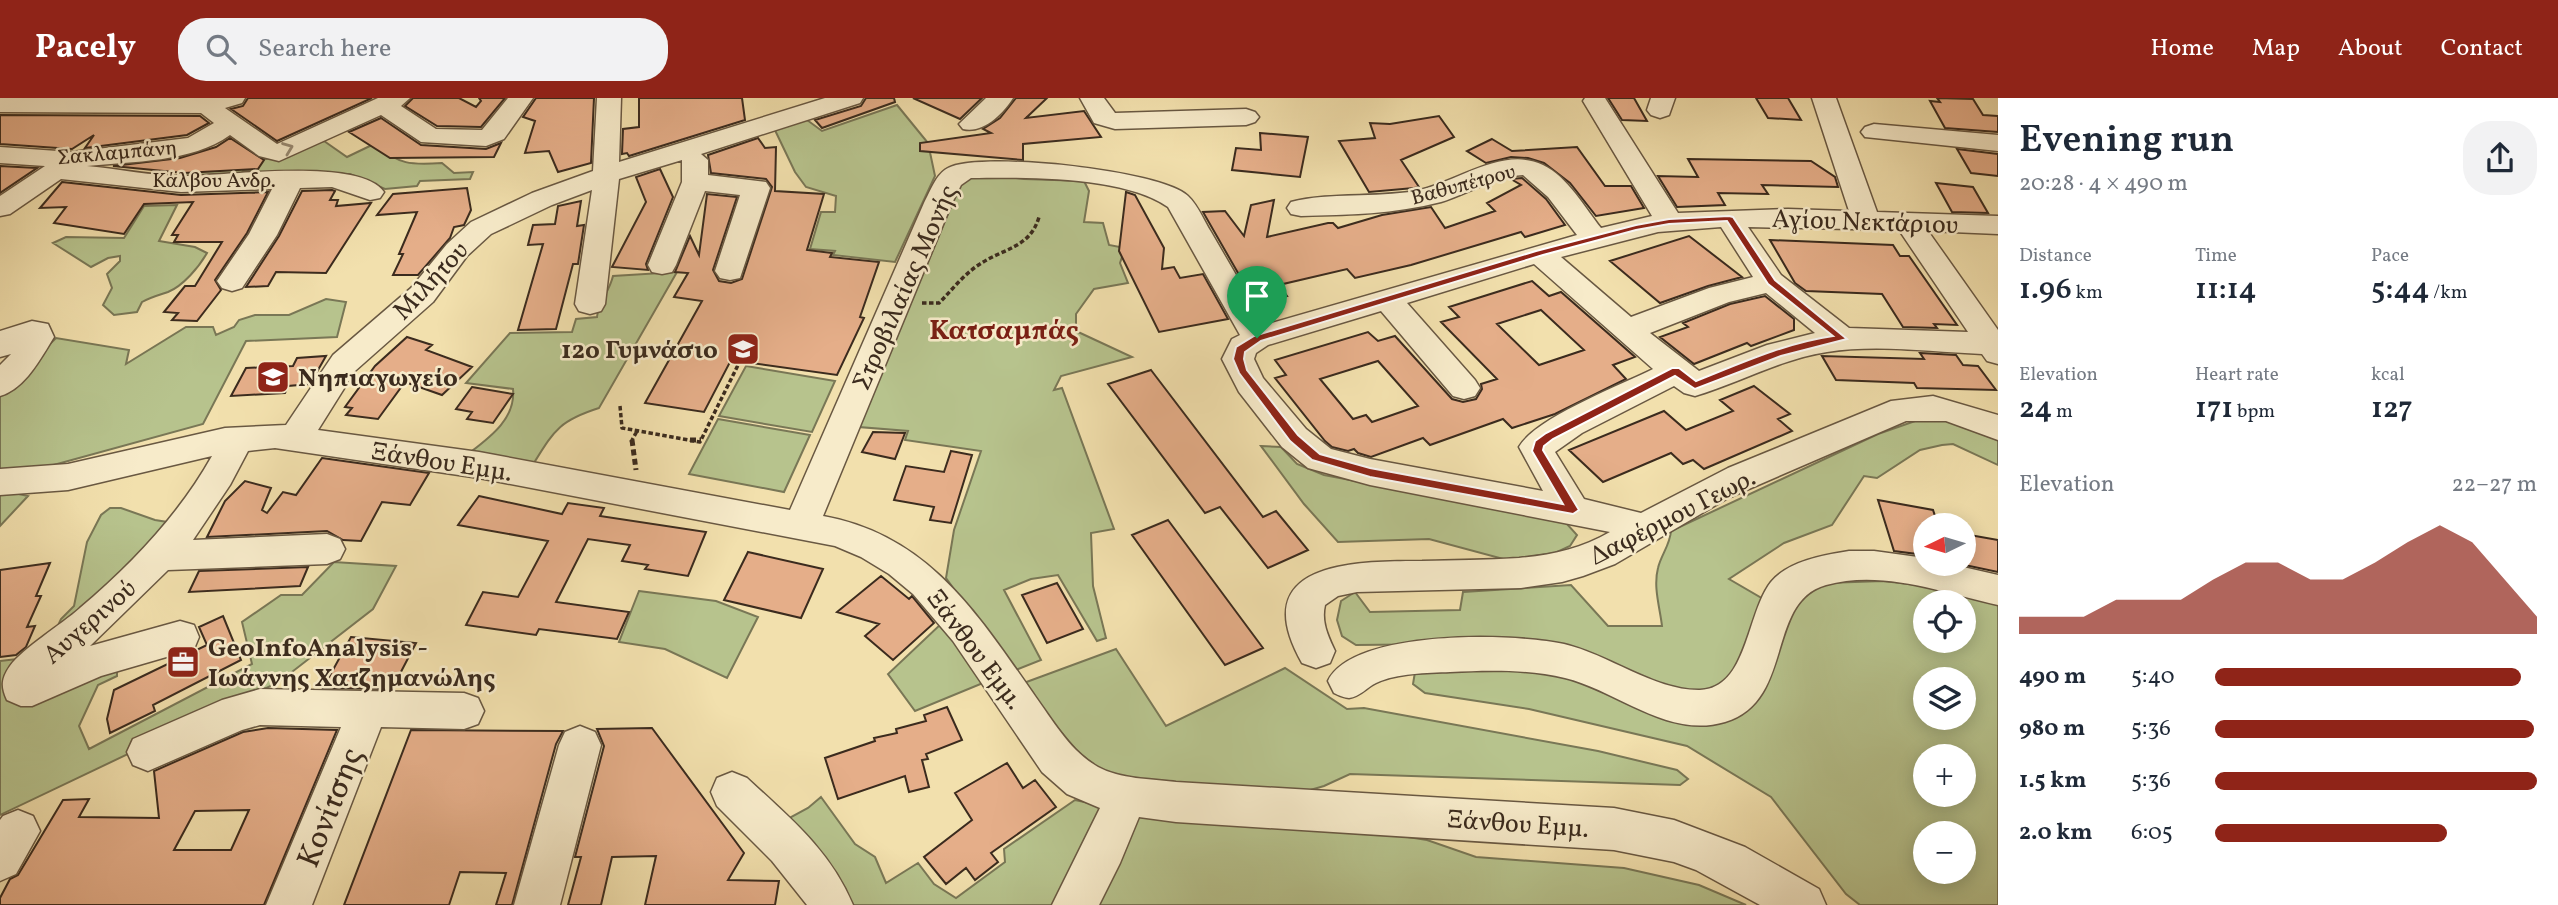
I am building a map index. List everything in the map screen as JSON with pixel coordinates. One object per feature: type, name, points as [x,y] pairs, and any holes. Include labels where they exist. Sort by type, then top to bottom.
[{"type":"street","points":[[0,105],[204,102],[233,98]]},
{"type":"street","points":[[204,102],[229,124],[268,150],[279,153],[390,102],[430,137],[483,138],[495,135],[521,98]]},
{"type":"street","points":[[590,304],[606,175],[605,127],[609,98]]},
{"type":"street","points":[[606,175],[851,98]]},
{"type":"street","points":[[972,124],[1001,98]]},
{"type":"street","points":[[1092,98],[1103,118],[1115,121],[1246,117]]},
{"type":"street","points":[[1824,98],[1866,220]]},
{"type":"street","points":[[1595,101],[1669,221]]},
{"type":"street","name":"Σακλαμπάνη","points":[[0,155],[64,165],[197,144],[229,124]]},
{"type":"street","points":[[1874,132],[1998,143]]},
{"type":"street","points":[[662,265],[695,182],[695,146]]},
{"type":"street","points":[[0,208],[64,165]]},
{"type":"street","name":"Κάλβου Ανδρ.","points":[[64,165],[181,184],[338,179],[370,192]]},
{"type":"street","name":"Βαθυπέτρου","points":[[1300,208],[1399,201],[1443,192],[1489,174],[1524,168],[1536,171],[1548,181],[1594,239]]},
{"type":"street","name":"Στροβιλαίας Μονής","points":[[801,526],[939,203],[951,177],[957,172],[981,170],[1109,178],[1151,186],[1176,199],[1257,338]]},
{"type":"street","name":"Μιλήτου","points":[[295,438],[344,363],[422,295],[469,237],[512,212],[606,175]]},
{"type":"street","points":[[232,281],[263,235],[291,179]]},
{"type":"street","points":[[695,182],[756,188],[730,271]]},
{"type":"street","points":[[1729,219],[1771,282],[1842,339]]},
{"type":"street","name":"Αγίου Νεκτάριου","points":[[1257,338],[1539,253],[1669,221],[1866,220],[1998,225]]},
{"type":"street","points":[[1907,222],[1996,347]]},
{"type":"street","points":[[1539,253],[1675,371],[1695,385],[1778,353],[1811,343],[1842,339],[1996,347]]},
{"type":"street","points":[[1627,330],[1720,295],[1771,282]]},
{"type":"street","points":[[1388,300],[1464,388]]},
{"type":"street","points":[[0,346],[11,337],[37,331],[39,337],[27,356],[0,385]]},
{"type":"street","points":[[1257,338],[1242,347],[1238,354],[1240,366],[1301,446],[1316,457],[1338,465],[1626,521],[1644,530]]},
{"type":"street","points":[[1573,510],[1539,455],[1536,447],[1538,444],[1570,424],[1675,371]]},
{"type":"street","name":"Δαφέρμου Γεωρ.","points":[[1316,651],[1309,636],[1304,611],[1311,593],[1326,584],[1364,577],[1511,573],[1555,569],[1598,556],[1692,501],[1902,410],[1922,406],[1937,407],[1998,428]]},
{"type":"street","name":"Ξάνθου Εμμ.","points":[[0,482],[33,482],[80,475],[238,438],[275,436],[478,465],[855,538],[909,567],[955,615],[1038,735],[1060,762],[1083,781],[1126,795],[1176,802],[1578,826],[1637,833],[1674,841],[1729,862],[1803,905]]},
{"type":"street","name":"Αυγερινού","points":[[180,636],[94,661],[33,688],[21,688],[28,673],[120,598],[162,556],[209,494],[238,438]]},
{"type":"street","points":[[162,556],[327,549]]},
{"type":"street","points":[[1348,681],[1371,665],[1412,658],[1526,657],[1563,661],[1594,670],[1679,704],[1715,707],[1729,704],[1740,695],[1756,666],[1783,594],[1794,583],[1811,575],[1832,569],[1874,566],[1998,590]]},
{"type":"street","points":[[148,752],[249,709],[275,706],[464,711]]},
{"type":"street","name":"Κονίτσης","points":[[289,905],[368,709]]},
{"type":"street","points":[[537,905],[580,745]]},
{"type":"street","points":[[732,792],[813,875],[828,896],[830,905]]},
{"type":"street","points":[[1075,905],[1104,848],[1126,795]]},
{"type":"path","points":[[897,301],[939,303],[981,263],[1031,239],[1039,218]]},
{"type":"path","points":[[620,406],[622,428],[700,442],[740,361]]},
{"type":"path","points":[[726,369],[735,371]]},
{"type":"path","points":[[636,431],[631,443],[637,476]]},
{"type":"green space","points":[[897,105],[928,143],[935,176],[895,262],[833,255],[835,251],[810,249],[821,212],[835,212],[836,196],[806,187],[795,172],[773,126],[803,117],[822,131]]},
{"type":"green space","points":[[324,141],[347,157],[374,144],[391,156],[406,162],[442,163],[454,173],[473,172],[470,179],[420,181],[417,186],[385,189],[350,174],[254,176],[257,171],[243,171],[239,177],[172,180],[199,166],[245,156],[250,149],[266,159]]},
{"type":"green space","points":[[979,174],[1084,181],[1089,191],[1084,222],[1103,223],[1109,245],[1125,248],[1120,263],[1128,283],[1094,289],[1076,314],[1076,331],[1132,357],[1061,376],[1054,390],[1062,388],[1114,529],[1091,533],[1093,586],[1106,638],[1097,641],[1058,575],[1031,579],[1004,590],[1041,660],[1013,671],[946,578],[954,530],[981,451],[905,440],[908,431],[859,427],[962,180]]},
{"type":"green space","points":[[177,205],[159,241],[195,247],[207,253],[185,281],[168,292],[142,302],[137,312],[114,315],[103,305],[112,288],[107,274],[120,261],[120,256],[108,258],[91,267],[53,243],[66,237],[124,238],[144,206]]},
{"type":"green space","points":[[677,272],[599,408],[574,418],[558,429],[532,466],[468,454],[500,427],[510,410],[513,389],[466,383],[510,333],[572,332],[576,319],[597,317],[613,276]]},
{"type":"green space","points":[[326,299],[346,302],[337,337],[246,341],[203,424],[39,469],[0,471],[0,393],[56,338],[129,350],[126,364],[186,327],[213,327],[216,335],[234,327],[239,320],[255,315],[289,315]]},
{"type":"green space","points":[[746,366],[835,381],[812,432],[719,416]]},
{"type":"green space","points":[[718,419],[810,435],[784,492],[689,474]]},
{"type":"green space","points":[[1942,419],[1998,440],[1998,465],[1953,444],[1920,450],[1877,478],[1864,476],[1832,525],[1784,543],[1729,579],[1770,603],[1753,650],[1713,700],[1453,644],[1356,645],[1342,636],[1337,620],[1341,601],[1355,592],[1370,612],[1460,610],[1463,592],[1571,585],[1608,626],[1662,626],[1657,575],[1671,531],[1878,434],[1918,420]]},
{"type":"green space","points":[[1261,446],[1281,447],[1297,464],[1324,475],[1560,520],[1577,535],[1570,546],[1555,553],[1507,560],[1429,539],[1338,542],[1304,504]]},
{"type":"green space","points":[[0,490],[28,496],[0,526]]},
{"type":"green space","points":[[110,508],[121,508],[155,520],[180,524],[9,679],[117,663],[117,676],[98,685],[79,726],[89,749],[252,664],[242,622],[281,595],[302,595],[334,562],[396,566],[373,609],[279,682],[0,815],[0,661],[26,658],[52,638],[61,619],[74,606],[87,542],[101,515]]},
{"type":"green space","points":[[1883,581],[1955,590],[1913,590],[1913,653],[1976,653],[1976,595],[1998,600],[1998,905],[1860,905],[1846,894],[1771,797],[1687,746],[1529,709],[1425,693],[1413,684],[1415,672],[1536,663],[1704,715],[1798,597],[1826,583]]},
{"type":"green space","points":[[639,591],[716,601],[758,617],[727,678],[665,649],[619,642]]},
{"type":"green space","points":[[943,622],[983,683],[915,711],[888,674]]},
{"type":"green space","points":[[1116,649],[1166,726],[1285,668],[1347,709],[1364,708],[1598,751],[1677,770],[1688,779],[1680,785],[1350,774],[1300,793],[1179,792],[1100,770],[1076,750],[1021,684]]},
{"type":"green space","points":[[821,797],[855,844],[875,857],[886,883],[918,863],[934,884],[956,898],[1005,862],[1004,849],[1075,800],[1108,807],[1059,905],[842,905],[780,823],[808,808]]},
{"type":"green space","points":[[1157,813],[1363,830],[1427,840],[1476,857],[1624,868],[1699,885],[1746,905],[1088,905],[1138,817]]},
{"type":"building","points":[[248,98],[372,98],[277,141],[231,109],[243,106]]},
{"type":"building","points":[[413,98],[459,98],[476,107],[481,101],[479,98],[505,98],[481,127],[437,126],[405,106]]},
{"type":"building","points":[[536,98],[594,98],[591,163],[558,172],[549,151],[525,153],[535,121],[523,117]]},
{"type":"building","points":[[639,98],[742,98],[745,120],[629,156],[627,153],[622,154],[623,129],[639,127]]},
{"type":"building","points":[[866,98],[894,98],[895,102],[822,128],[815,120],[861,106]]},
{"type":"building","points":[[913,98],[982,98],[960,119]]},
{"type":"building","points":[[1016,98],[1047,98],[1026,118],[1084,111],[1101,137],[1023,144],[1023,160],[920,151],[920,143],[991,133],[983,129],[1000,118]]},
{"type":"building","points":[[1608,98],[1634,98],[1647,121],[1622,120]]},
{"type":"building","points":[[1756,98],[1788,98],[1801,120],[1768,118]]},
{"type":"building","points":[[1937,98],[1973,99],[1983,115],[1998,116],[1998,132],[1945,128],[1930,101],[1940,102]]},
{"type":"building","points":[[0,115],[200,116],[209,123],[187,135],[85,148],[94,135],[72,149],[0,144]]},
{"type":"building","points":[[1439,116],[1454,137],[1401,160],[1419,187],[1369,192],[1339,141],[1375,138],[1370,123],[1390,124]]},
{"type":"building","points":[[381,118],[421,145],[486,149],[501,143],[494,157],[390,158],[349,132]]},
{"type":"building","points":[[1260,133],[1308,137],[1300,177],[1232,170],[1236,148],[1261,150]]},
{"type":"building","points":[[230,138],[264,160],[258,169],[184,173],[113,166],[180,158],[216,147]]},
{"type":"building","points":[[758,138],[765,148],[776,147],[775,191],[824,194],[807,250],[832,253],[830,257],[879,262],[860,317],[864,318],[837,375],[731,360],[704,412],[645,403],[702,301],[674,297],[688,273],[675,272],[690,236],[699,255],[707,194],[737,197],[713,270],[719,281],[731,283],[742,279],[772,187],[766,179],[711,173],[708,155]]},
{"type":"building","points":[[1492,139],[1512,151],[1577,147],[1605,186],[1631,186],[1644,208],[1596,216],[1570,183],[1544,163],[1511,157],[1486,163],[1467,151]]},
{"type":"building","points":[[1957,149],[1998,154],[1998,176],[1971,173]]},
{"type":"building","points":[[1688,159],[1811,161],[1835,177],[1838,187],[1762,185],[1768,194],[1718,193],[1725,205],[1677,207],[1658,176],[1698,177]]},
{"type":"building","points":[[0,166],[37,168],[0,193]]},
{"type":"building","points":[[660,169],[673,197],[646,264],[648,270],[612,267],[646,202],[636,177]]},
{"type":"building","points":[[1522,178],[1546,199],[1565,225],[1525,237],[1521,232],[1411,265],[1355,278],[1347,269],[1279,285],[1287,296],[1265,300],[1273,311],[1261,313],[1203,212],[1225,211],[1244,236],[1251,205],[1274,200],[1267,237],[1328,223],[1333,223],[1338,228],[1382,215],[1431,207],[1445,228],[1495,211],[1487,203],[1521,185],[1511,179]]},
{"type":"building","points":[[62,182],[181,195],[268,192],[247,233],[215,280],[221,290],[197,321],[172,320],[178,313],[164,312],[185,286],[195,286],[222,242],[174,242],[178,235],[172,235],[193,202],[144,204],[124,234],[54,223],[66,207],[40,208]]},
{"type":"building","points":[[1936,183],[1973,187],[1988,213],[1952,212]]},
{"type":"building","points":[[467,188],[471,210],[464,225],[454,227],[450,238],[418,275],[393,275],[417,212],[377,215],[393,194]]},
{"type":"building","points":[[302,191],[335,191],[330,200],[338,200],[336,206],[371,203],[326,273],[276,272],[268,286],[246,287],[279,236]]},
{"type":"building","points":[[1126,192],[1135,195],[1164,248],[1162,269],[1174,267],[1180,278],[1203,274],[1228,319],[1159,332],[1119,251]]},
{"type":"building","points":[[581,201],[577,226],[584,225],[578,264],[573,264],[556,329],[518,330],[543,244],[528,245],[533,225],[555,224],[558,206]]},
{"type":"building","points":[[1689,236],[1742,277],[1660,303],[1610,261]]},
{"type":"building","points":[[1770,240],[1893,245],[1900,256],[1909,256],[1957,325],[1934,324],[1937,328],[1903,327],[1882,294],[1806,291],[1795,283]]},
{"type":"building","points":[[1532,281],[1549,296],[1561,292],[1635,357],[1613,365],[1626,379],[1555,414],[1512,428],[1503,419],[1430,445],[1423,438],[1371,457],[1354,449],[1348,451],[1332,447],[1275,378],[1286,375],[1275,360],[1368,332],[1378,341],[1395,336],[1452,399],[1463,402],[1476,399],[1482,389],[1481,384],[1497,379],[1441,322],[1459,317],[1449,307]],"holes":[[[1541,310],[1584,350],[1539,365],[1497,324]],[[1378,361],[1418,406],[1372,422],[1366,415],[1353,419],[1320,379]]]},
{"type":"building","points":[[1765,296],[1794,319],[1794,330],[1751,346],[1747,343],[1694,364],[1660,337],[1688,327],[1683,323],[1730,304]]},
{"type":"building","points":[[407,337],[432,345],[426,350],[472,367],[442,395],[405,382],[378,419],[346,415],[352,408],[345,407],[375,366]]},
{"type":"building","points":[[1920,353],[1956,355],[1963,365],[1978,366],[1996,390],[1917,388],[1914,383],[1836,380],[1822,356],[1924,359]]},
{"type":"building","name":"Νηπιαγωγείο","points":[[326,356],[310,384],[288,386],[285,393],[231,396],[246,368],[293,366],[297,358]]},
{"type":"building","points":[[1151,370],[1263,517],[1276,511],[1308,550],[1268,568],[1220,507],[1205,513],[1108,384]]},
{"type":"building","points":[[1754,386],[1790,414],[1778,419],[1792,431],[1704,469],[1693,460],[1683,464],[1671,453],[1603,482],[1569,450],[1664,411],[1686,430],[1733,411],[1720,400]]},
{"type":"building","points":[[472,387],[513,394],[493,423],[467,419],[472,412],[456,409]]},
{"type":"building","points":[[873,432],[905,433],[895,459],[862,452]]},
{"type":"building","points":[[951,451],[972,455],[951,523],[930,520],[934,507],[894,500],[906,466],[944,472]]},
{"type":"building","points":[[322,458],[429,473],[410,505],[382,502],[361,541],[343,540],[327,531],[207,537],[225,501],[245,481],[271,488],[262,510],[267,513],[283,492],[296,495]]},
{"type":"building","points":[[479,496],[562,514],[568,503],[604,508],[600,516],[706,532],[688,576],[645,569],[648,565],[622,561],[630,545],[588,539],[556,602],[629,612],[617,639],[539,629],[536,635],[466,625],[483,592],[518,597],[548,541],[458,525]]},
{"type":"building","points":[[1878,500],[1933,510],[1934,513],[1913,513],[1913,553],[1894,551]]},
{"type":"building","points":[[1168,520],[1263,648],[1225,665],[1132,535]]},
{"type":"building","points":[[1976,536],[1998,540],[1998,572],[1976,567]]},
{"type":"building","points":[[748,552],[823,569],[801,618],[724,600]]},
{"type":"building","points":[[50,563],[36,596],[41,596],[27,627],[35,626],[26,647],[16,655],[0,657],[0,570]]},
{"type":"building","points":[[308,567],[300,586],[189,592],[199,571]]},
{"type":"building","points":[[881,576],[909,599],[912,596],[934,623],[893,660],[865,636],[879,624],[837,612]]},
{"type":"building","points":[[1057,583],[1083,629],[1047,643],[1022,595]]},
{"type":"building","points":[[223,616],[241,660],[153,705],[155,711],[110,733],[107,719],[114,690],[207,645],[199,627]]},
{"type":"building","points":[[351,637],[416,643],[392,689],[323,688]]},
{"type":"building","points":[[947,707],[962,740],[926,754],[928,759],[922,760],[929,787],[909,792],[905,776],[838,799],[825,758],[875,741],[874,738],[897,733],[896,729],[926,721],[924,715]]},
{"type":"building","points":[[268,728],[337,730],[264,905],[0,905],[0,898],[10,879],[18,875],[63,800],[89,799],[79,817],[159,818],[154,771],[243,732]],"holes":[[[249,810],[231,850],[174,850],[195,811]]]},
{"type":"building","points":[[652,728],[744,853],[728,880],[779,881],[775,905],[645,905],[656,856],[612,857],[601,905],[568,905],[581,857],[575,857],[604,746],[597,729]]},
{"type":"building","points":[[411,730],[563,731],[556,744],[512,905],[496,905],[506,873],[460,872],[449,905],[344,905]]},
{"type":"building","points":[[1007,763],[1023,788],[1035,780],[1056,807],[991,853],[998,862],[975,880],[966,868],[946,884],[924,857],[972,820],[955,793]]},
{"type":"place","name":"12o Γυμνάσιο","points":[[743,349]]},
{"type":"place","name":"Νηπιαγωγείο","points":[[273,377]]},
{"type":"place","name":"GeoInfoAnalysis - Ιωάννης Χατζημανώλης","points":[[183,662]]},
{"type":"district","name":"Κατσαμπάς","points":[[1004,329]]},
{"type":"route","points":[[1729,219],[1771,282],[1842,339],[1811,343],[1778,353],[1695,385],[1675,371],[1550,436],[1538,444],[1537,451],[1573,510],[1331,464],[1316,457],[1294,438],[1242,371],[1238,354],[1246,344],[1257,338],[1539,253],[1636,228],[1669,221],[1729,219]]}]
